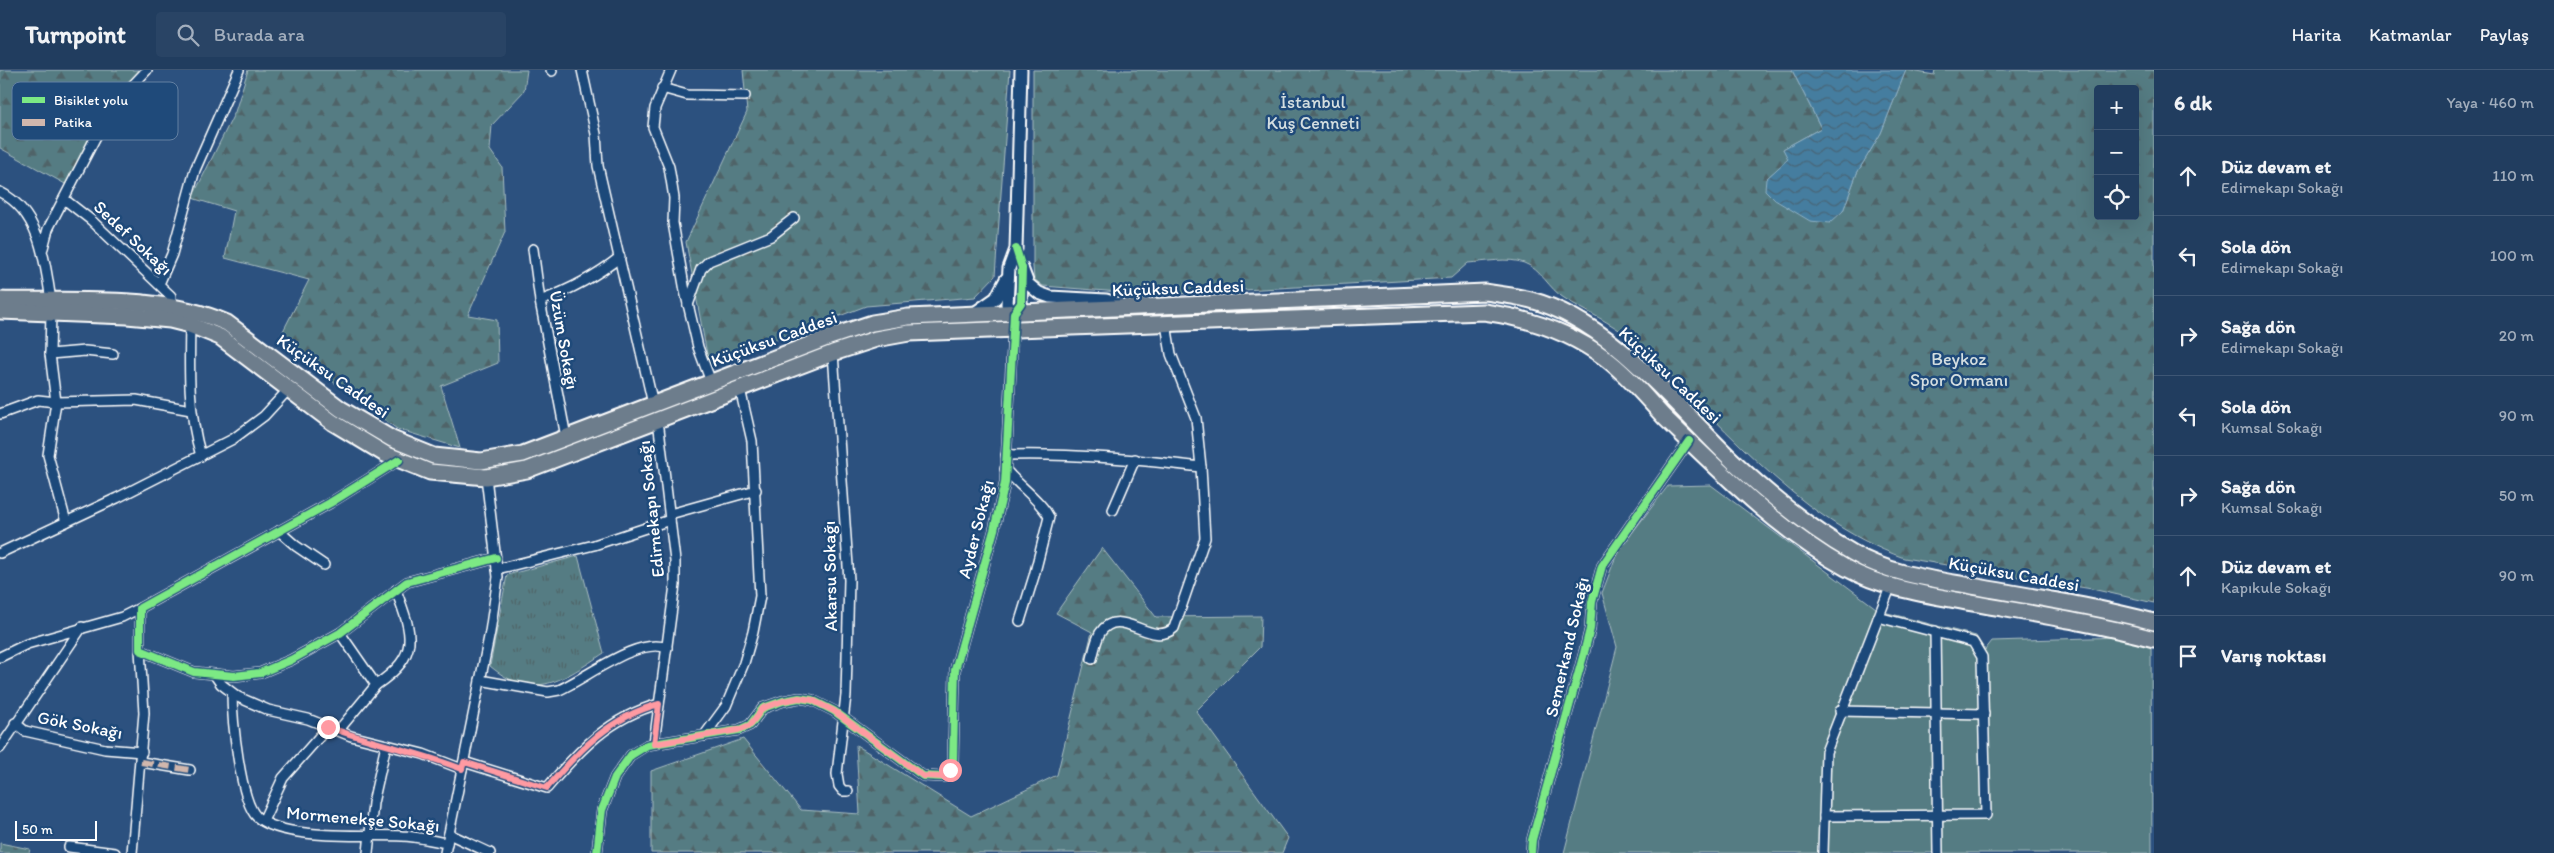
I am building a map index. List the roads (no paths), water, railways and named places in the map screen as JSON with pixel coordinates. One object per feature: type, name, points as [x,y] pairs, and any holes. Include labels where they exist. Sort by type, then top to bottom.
[{"type":"main road","name":"Küçüksu Caddesi","points":[[171,313],[227,322],[341,409],[392,440],[434,456],[484,460],[522,454],[872,322],[908,317],[1232,305],[1485,292],[1507,295],[1532,300],[1568,315],[1615,345],[1735,463],[1801,519],[1855,554],[1908,574],[2116,612],[2154,622]]},
{"type":"main road","points":[[0,300],[51,307],[171,313]]},
{"type":"main road","points":[[1232,305],[1232,321]]},
{"type":"main road","points":[[0,311],[51,307]]},
{"type":"main road","name":"Küçüksu Caddesi","points":[[171,313],[190,325],[220,337],[332,422],[385,454],[430,472],[486,477],[527,470],[833,353],[876,339],[929,332],[1232,321],[1491,313],[1525,318],[1560,332],[1605,358],[1724,475],[1792,532],[1847,569],[1904,590],[2112,628],[2154,639]]},
{"type":"main road","points":[[929,332],[940,324],[1004,322],[1014,313]]},
{"type":"main road","points":[[1622,374],[1634,363]]},
{"type":"main road","points":[[733,374],[740,389]]},
{"type":"main road","points":[[288,390],[300,377]]},
{"type":"main road","points":[[711,382],[718,398]]},
{"type":"main road","points":[[653,404],[658,420]]},
{"type":"main road","points":[[1689,441],[1701,429]]},
{"type":"main road","points":[[399,460],[411,447]]},
{"type":"main road","points":[[484,460],[486,477]]},
{"type":"main road","points":[[1891,585],[1895,570]]},
{"type":"street","points":[[136,82],[147,70]]},
{"type":"street","points":[[159,284],[172,254],[194,170],[238,70]]},
{"type":"street","points":[[582,70],[596,134],[598,166],[653,404]]},
{"type":"street","points":[[671,70],[655,108],[653,127],[669,167],[674,198],[672,223],[688,305],[698,347],[711,382]]},
{"type":"street","points":[[972,314],[984,308],[1002,291],[1016,249],[1021,70]]},
{"type":"street","points":[[662,88],[687,95],[745,96]]},
{"type":"street","points":[[42,248],[48,229],[95,140]]},
{"type":"street","points":[[0,192],[15,202],[33,227],[42,248],[51,307],[50,354],[56,402],[48,455],[66,522]]},
{"type":"street","name":"Sedef Sokağı","points":[[64,199],[91,220],[171,296],[171,313]]},
{"type":"street","points":[[688,305],[701,270],[709,261],[771,236],[794,218]]},
{"type":"street","name":"Üzüm Sokağı","points":[[533,249],[540,301],[566,437]]},
{"type":"street","points":[[1016,249],[1028,284],[1039,293],[1050,297],[1106,300],[1131,308]]},
{"type":"street","points":[[540,301],[569,291],[601,272],[620,257]]},
{"type":"street","points":[[1009,268],[1006,304],[1014,313]]},
{"type":"street","points":[[1013,329],[1014,313],[1021,303],[1022,268]]},
{"type":"street","points":[[1092,659],[1100,633],[1111,624],[1122,622],[1150,634],[1169,633],[1174,628],[1205,538],[1196,418],[1171,354],[1166,324]]},
{"type":"street","points":[[190,325],[192,428],[201,456]]},
{"type":"street","name":"Ayder Sokağı","points":[[842,718],[923,776],[943,777],[950,770],[953,761],[955,670],[994,530],[1005,483],[1013,329]]},
{"type":"street","points":[[50,354],[85,351],[114,354]]},
{"type":"street","name":"Akarsu Sokağı","points":[[833,353],[849,580],[846,695],[837,774],[839,786],[843,791],[848,791]]},
{"type":"street","points":[[704,736],[726,706],[744,663],[753,632],[760,596],[752,441],[740,389]]},
{"type":"street","points":[[0,553],[233,440],[264,416],[288,390]]},
{"type":"street","points":[[0,414],[38,400],[56,402],[136,400],[191,410]]},
{"type":"street","name":"Edirnekapı Sokağı","points":[[654,744],[675,585],[670,517],[658,420]]},
{"type":"street","name":"Semerkand Sokağı","points":[[1531,853],[1532,840],[1588,637],[1592,602],[1602,566],[1689,441]]},
{"type":"street","points":[[1006,455],[1052,454],[1135,459],[1201,467]]},
{"type":"street","points":[[1113,510],[1135,459]]},
{"type":"street","points":[[0,657],[27,644],[122,617],[372,478],[399,460]]},
{"type":"street","points":[[1006,469],[1018,485],[1044,508],[1048,517],[1034,576],[1020,621]]},
{"type":"street","points":[[445,853],[490,632],[497,569],[486,477]]},
{"type":"street","points":[[497,569],[594,545],[670,517],[756,490]]},
{"type":"street","points":[[279,530],[296,546],[324,565]]},
{"type":"street","points":[[140,650],[194,672],[234,676],[260,673],[291,660],[340,633],[406,582],[496,558]]},
{"type":"street","points":[[1823,853],[1826,752],[1840,711],[1891,585]]},
{"type":"street","points":[[338,731],[376,685],[394,673],[408,655],[409,637],[404,613],[396,590]]},
{"type":"street","points":[[132,853],[142,757],[144,713],[140,650],[140,608]]},
{"type":"street","points":[[1824,816],[1986,815],[1982,657],[1973,642],[1878,617]]},
{"type":"street","points":[[0,748],[15,723],[82,627]]},
{"type":"street","points":[[1934,631],[1938,853]]},
{"type":"street","points":[[340,633],[376,685]]},
{"type":"street","points":[[480,680],[548,692],[559,690],[638,649],[658,644],[667,648]]},
{"type":"street","points":[[214,674],[221,684],[232,693],[268,710],[308,719],[338,731],[386,745],[547,788],[571,759],[618,719],[641,708],[659,704]]},
{"type":"street","name":"Mormenekşe Sokağı","points":[[232,693],[232,722],[246,796],[256,816],[271,826],[309,834],[448,839],[490,853]]},
{"type":"street","points":[[597,853],[602,810],[615,777],[632,755],[647,744],[738,730],[750,725],[763,708],[799,698],[812,700],[842,718]]},
{"type":"street","points":[[1840,711],[1984,714]]},
{"type":"street","name":"Gök Sokağı","points":[[15,723],[25,731],[142,757],[190,770]]},
{"type":"street","points":[[263,821],[283,778],[328,727]]},
{"type":"street","points":[[368,853],[373,803],[386,745]]},
{"type":"street","points":[[70,847],[115,853]]},
{"type":"water","points":[[1792,70],[1906,70],[1881,133],[1857,173],[1843,211],[1830,223],[1810,221],[1775,200],[1765,190],[1766,179],[1788,159],[1783,149],[1821,128]]},
{"type":"park label","name":"İstanbul Kuş Cenneti","points":[[1313,112]]},
{"type":"park label","name":"Beykoz Spor Ormanı","points":[[1959,369]]}]
